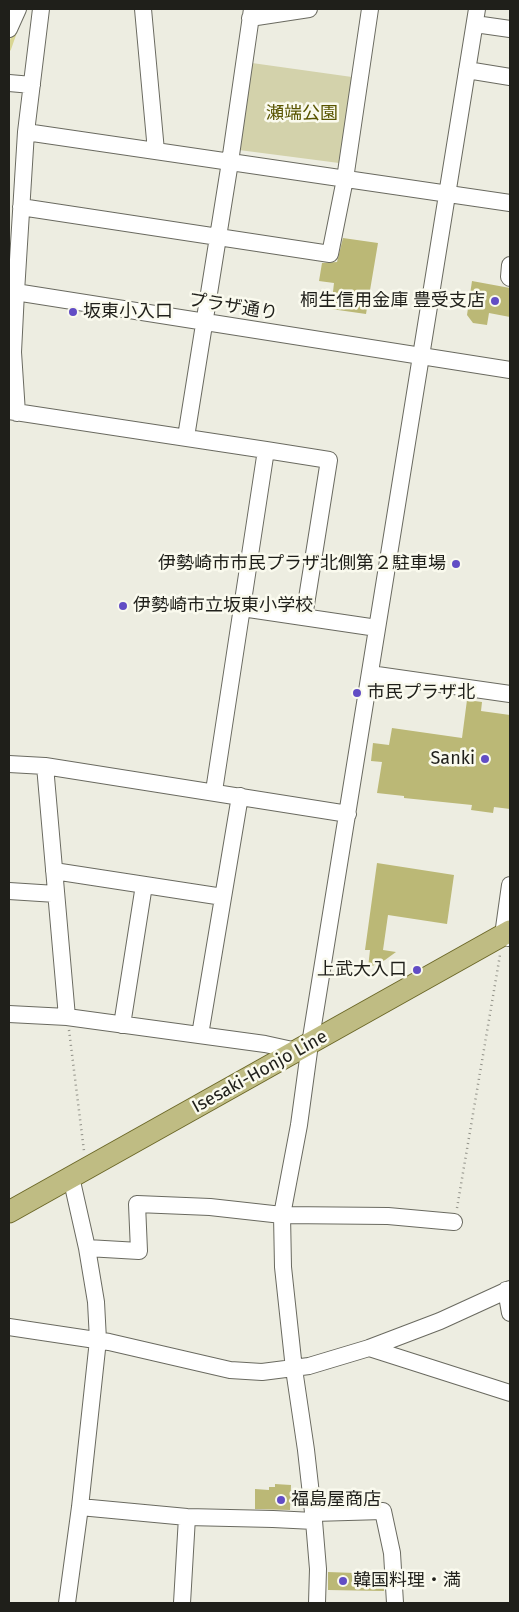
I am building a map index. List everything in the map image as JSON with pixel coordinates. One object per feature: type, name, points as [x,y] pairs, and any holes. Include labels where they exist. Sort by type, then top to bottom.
[{"type":"main road","name":"Isesaki-Honjo Line","points":[[9,1212],[508,935]]},
{"type":"street","points":[[9,29],[18,9]]},
{"type":"street","points":[[40,9],[26,132],[16,184],[22,207],[12,292],[13,412],[329,460],[304,617]]},
{"type":"street","points":[[143,9],[156,151]]},
{"type":"street","points":[[186,437],[230,162],[251,13],[309,9]]},
{"type":"street","points":[[22,207],[330,254],[345,179],[370,9]]},
{"type":"street","points":[[318,1603],[318,1569],[314,1517],[294,1369],[283,1266],[282,1215],[299,1125],[304,1048],[348,814],[476,16],[510,29]]},
{"type":"street","points":[[467,70],[510,77]]},
{"type":"street","points":[[9,83],[32,85]]},
{"type":"street","points":[[26,132],[510,203]]},
{"type":"street","points":[[510,265],[508,278],[510,278]]},
{"type":"street","name":"プラザ通り","points":[[12,292],[510,370]]},
{"type":"street","points":[[214,792],[266,450]]},
{"type":"street","points":[[242,608],[377,628]]},
{"type":"street","points":[[370,674],[510,694]]},
{"type":"street","points":[[9,764],[45,766],[348,814]]},
{"type":"street","points":[[45,766],[67,1017]]},
{"type":"street","points":[[200,1036],[240,796]]},
{"type":"street","points":[[54,871],[224,897]]},
{"type":"street","points":[[122,1025],[144,885]]},
{"type":"street","points":[[508,935],[510,885]]},
{"type":"street","points":[[9,891],[56,894]]},
{"type":"street","points":[[9,1014],[67,1017],[200,1036],[304,1048]]},
{"type":"street","points":[[67,1603],[80,1507],[98,1340],[96,1302],[87,1248],[79,1172]]},
{"type":"street","points":[[87,1248],[140,1251],[137,1204],[210,1207],[282,1215],[388,1216],[454,1222]]},
{"type":"street","points":[[9,1327],[98,1340],[230,1370],[262,1372],[294,1369],[322,1363],[369,1348],[440,1321],[508,1289],[510,1313]]},
{"type":"street","points":[[369,1348],[510,1393]]},
{"type":"street","points":[[80,1507],[187,1517],[273,1519],[383,1510],[392,1553],[395,1603]]},
{"type":"street","points":[[182,1603],[187,1517]]},
{"type":"path","points":[[454,1222],[508,935]]},
{"type":"path","points":[[67,1017],[79,1172]]},
{"type":"green space","name":"瀬端公園","points":[[252,63],[352,77],[339,163],[239,150]]},
{"type":"building","points":[[343,238],[378,243],[366,314],[331,309],[334,283],[319,281],[322,263],[337,262]]},
{"type":"building","points":[[472,281],[510,288],[510,317],[489,313],[487,325],[473,323],[467,315]]},
{"type":"building","points":[[467,700],[482,702],[481,711],[510,715],[510,809],[494,807],[493,813],[471,810],[472,805],[404,798],[404,796],[377,793],[382,762],[371,761],[373,743],[389,745],[392,728],[462,738]]},
{"type":"building","points":[[377,863],[454,875],[447,924],[388,915],[383,950],[396,952],[368,968],[370,950],[365,950]]},
{"type":"building","points":[[275,1484],[291,1485],[290,1510],[255,1509],[255,1489],[269,1490],[269,1487],[275,1487]]},
{"type":"building","points":[[328,1572],[383,1574],[384,1591],[328,1590]]},
{"type":"waterway","points":[[9,49],[15,32]]},
{"type":"place","name":"桐生信用金庫 豊受支店","points":[[495,301]]},
{"type":"place","name":"坂東小入口","points":[[73,312]]},
{"type":"place","name":"伊勢崎市市民プラザ北側第２駐車場","points":[[456,564]]},
{"type":"place","name":"伊勢崎市立坂東小学校","points":[[123,606]]},
{"type":"place","name":"市民プラザ北","points":[[357,693]]},
{"type":"place","name":"Sanki","points":[[485,759]]},
{"type":"place","name":"上武大入口","points":[[417,970]]},
{"type":"place","name":"福島屋商店","points":[[281,1500]]},
{"type":"place","name":"韓国料理・満","points":[[343,1581]]}]
